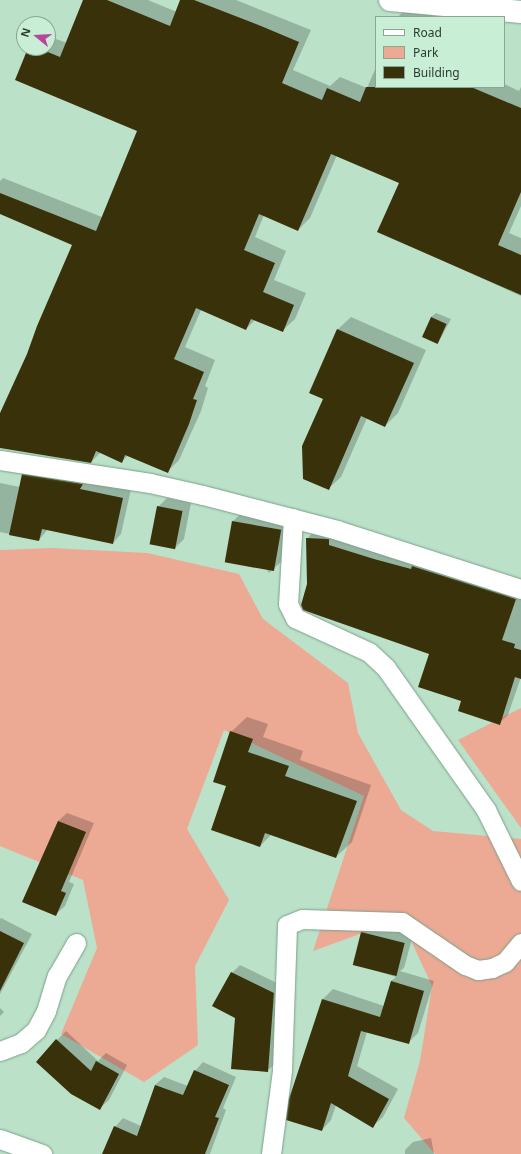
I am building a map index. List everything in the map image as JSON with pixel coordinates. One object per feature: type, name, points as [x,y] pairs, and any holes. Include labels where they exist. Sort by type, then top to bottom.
[{"type":"street","points":[[390,0],[521,12]]},
{"type":"street","points":[[0,460],[150,483],[293,518],[521,589]]},
{"type":"street","points":[[293,518],[288,604],[295,618],[369,652],[386,668],[486,810],[521,881]]},
{"type":"street","points":[[271,1154],[282,1070],[287,925],[302,919],[402,922],[443,952],[465,965],[478,970],[492,968],[505,962],[521,943]]},
{"type":"street","points":[[0,1051],[21,1043],[36,1030],[46,1011],[57,976],[76,943]]},
{"type":"street","points":[[0,1139],[42,1154]]},
{"type":"green space","points":[[51,548],[147,553],[239,574],[263,619],[348,683],[358,733],[401,810],[433,831],[521,839],[521,1154],[435,1154],[404,1118],[420,1061],[432,986],[401,919],[313,951],[364,796],[224,730],[187,829],[229,900],[195,966],[198,1045],[144,1082],[61,1034],[97,948],[83,880],[0,846],[0,550]]},
{"type":"green space","points":[[521,708],[521,828],[458,740]]},
{"type":"building","points":[[83,0],[107,0],[170,26],[180,0],[194,0],[299,42],[282,83],[322,100],[327,88],[360,102],[366,87],[473,88],[521,108],[521,192],[498,245],[521,255],[521,295],[377,232],[399,183],[331,154],[298,231],[259,214],[244,250],[275,263],[263,292],[294,305],[283,332],[251,319],[246,330],[196,308],[174,359],[204,372],[193,399],[197,400],[189,424],[168,473],[125,455],[122,463],[96,451],[91,463],[0,448],[0,413],[27,354],[37,326],[72,245],[0,214],[0,193],[96,231],[137,131],[15,80],[25,56],[56,55],[60,57]]},
{"type":"building","points":[[431,317],[447,324],[438,344],[422,337]]},
{"type":"building","points":[[337,329],[414,363],[385,427],[361,416],[329,490],[303,479],[302,446],[323,399],[309,393]]},
{"type":"building","points":[[22,474],[83,484],[80,489],[123,498],[113,544],[42,529],[39,541],[9,535]]},
{"type":"building","points":[[157,506],[183,511],[175,549],[150,544]]},
{"type":"building","points":[[232,521],[281,530],[274,571],[225,562]]},
{"type":"building","points":[[306,538],[329,539],[329,545],[411,569],[412,566],[516,599],[502,640],[515,644],[514,648],[521,650],[521,679],[515,677],[500,725],[458,711],[461,701],[418,687],[429,654],[303,610],[301,605],[307,584]]},
{"type":"building","points":[[230,731],[253,739],[248,752],[289,766],[285,776],[357,801],[336,858],[265,833],[260,847],[211,830],[226,786],[213,782]]},
{"type":"building","points":[[58,821],[86,832],[61,891],[66,893],[56,916],[22,902]]},
{"type":"building","points":[[0,931],[24,943],[0,991]]},
{"type":"building","points":[[361,932],[405,943],[396,976],[353,965]]},
{"type":"building","points":[[231,972],[274,993],[268,1072],[231,1069],[235,1018],[212,1006]]},
{"type":"building","points":[[391,981],[424,991],[409,1044],[361,1031],[348,1076],[389,1099],[373,1128],[331,1103],[322,1131],[286,1120],[289,1099],[322,999],[380,1017]]},
{"type":"building","points":[[56,1039],[91,1071],[96,1061],[119,1074],[100,1110],[71,1094],[36,1062]]},
{"type":"building","points":[[194,1070],[229,1085],[215,1117],[219,1118],[205,1154],[102,1154],[114,1126],[137,1136],[155,1085],[183,1095]]}]
